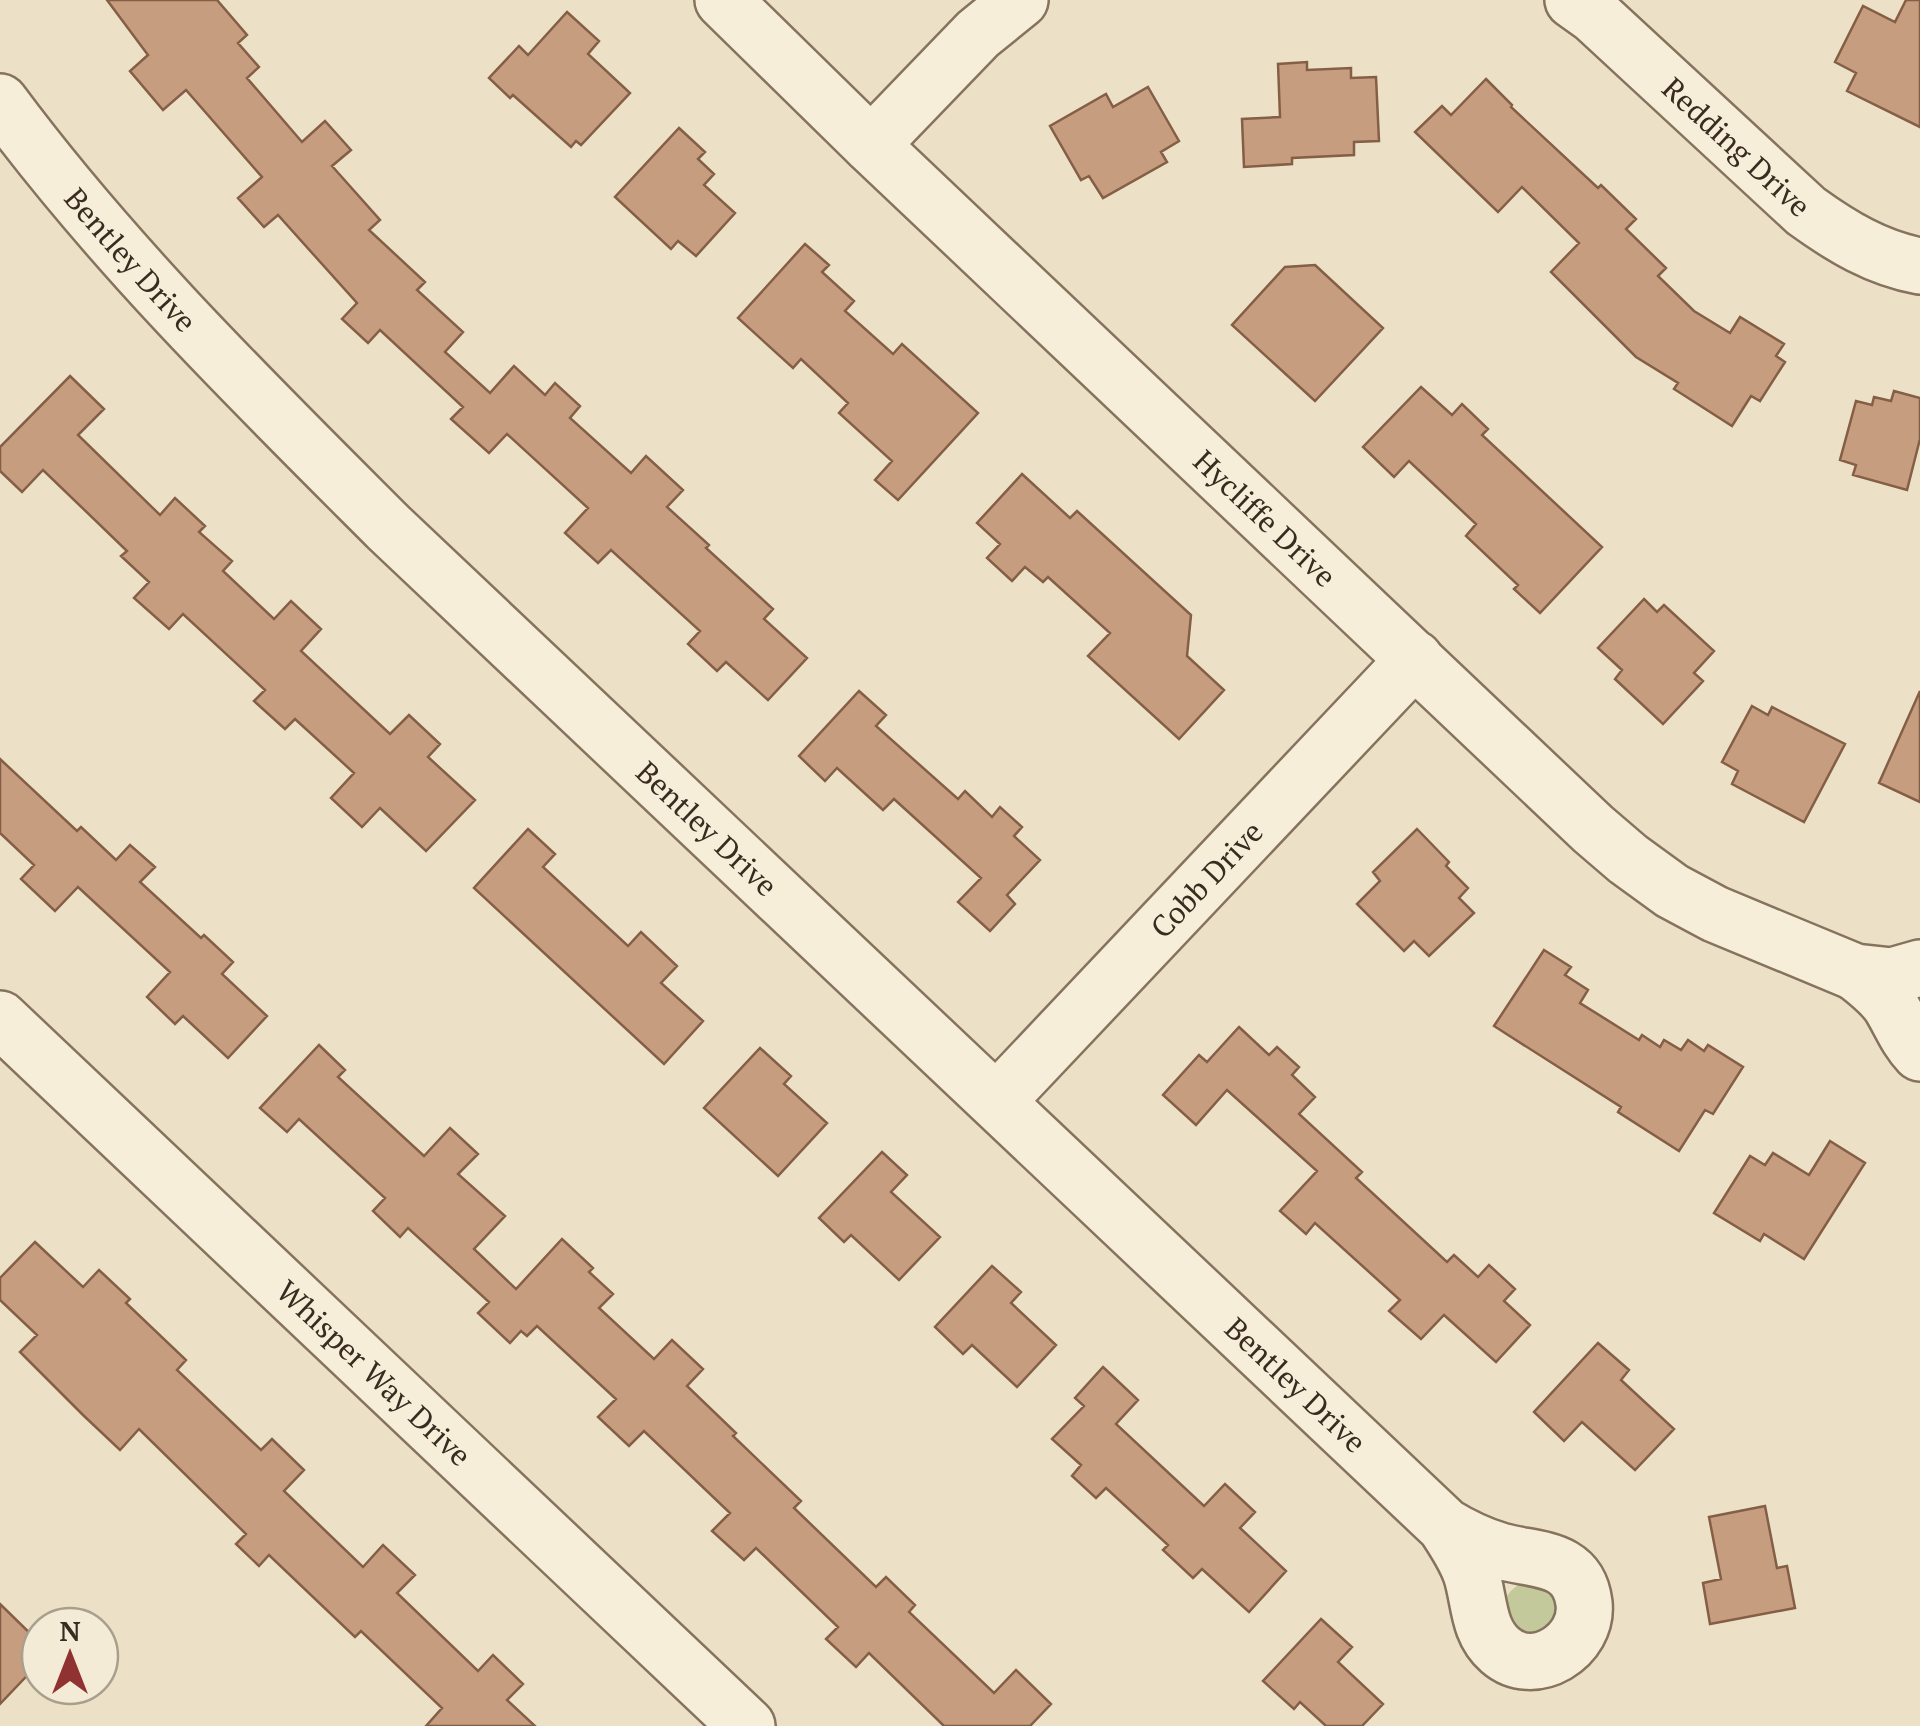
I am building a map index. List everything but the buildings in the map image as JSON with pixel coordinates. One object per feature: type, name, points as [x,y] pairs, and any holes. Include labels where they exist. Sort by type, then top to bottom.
[{"type":"street","name":"Hycliffe Drive","points":[[723,0],[871,145],[1628,858],[1672,891],[1715,914],[1855,972],[1892,976],[1920,968]]},
{"type":"street","points":[[871,145],[978,34],[1020,0]]},
{"type":"street","name":"Redding Drive","points":[[1573,0],[1806,211],[1873,252],[1920,266]]},
{"type":"street","name":"Bentley Drive","points":[[0,102],[120,250],[245,384],[389,528],[1444,1526]]},
{"type":"street","name":"Cobb Drive","points":[[997,1100],[1415,659]]},
{"type":"street","name":"Hycliffe Drive","points":[[1855,972],[1890,1006],[1920,1054]]},
{"type":"street","name":"Whisper Way Drive","points":[[0,1018],[748,1726]]},
{"type":"green space","points":[[1521,1583],[1548,1585],[1560,1607],[1551,1629],[1528,1638],[1508,1625],[1506,1611],[1507,1596]]}]
